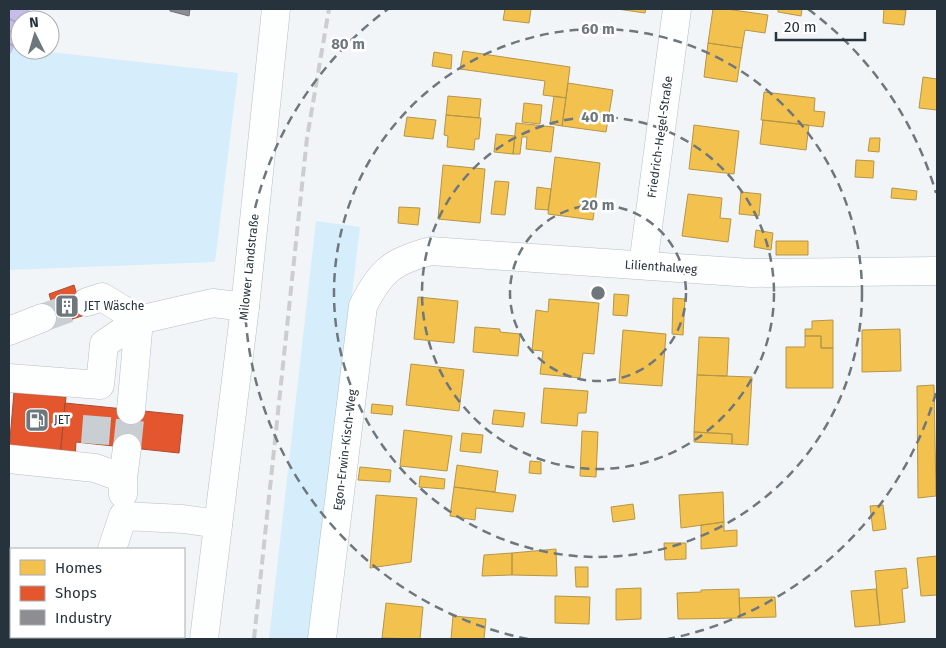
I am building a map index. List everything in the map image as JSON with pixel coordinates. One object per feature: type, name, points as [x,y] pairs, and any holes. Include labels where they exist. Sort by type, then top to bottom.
[{"type":"street","name":"Milower Landstraße","points":[[204,639],[245,307],[276,9]]},
{"type":"street","name":"Friedrich-Hegel-Straße","points":[[643,265],[677,9]]},
{"type":"street","name":"Lilienthalweg","points":[[388,268],[409,257],[431,251],[751,273],[937,271]]},
{"type":"street","name":"Egon-Erwin-Kisch-Weg","points":[[322,639],[363,306],[373,286],[388,268]]},
{"type":"street","points":[[87,302],[102,297],[139,320]]},
{"type":"street","points":[[9,378],[99,396],[104,344],[139,320],[213,303],[245,307]]},
{"type":"street","points":[[9,331],[42,318]]},
{"type":"street","points":[[131,410],[139,320]]},
{"type":"street","points":[[112,548],[123,516],[123,478],[127,448]]},
{"type":"street","points":[[9,459],[95,456],[123,478]]},
{"type":"street","points":[[123,516],[183,519],[218,524]]},
{"type":"shaded area","points":[[60,53],[238,73],[215,262],[9,270],[10,55],[10,60],[60,60]]},
{"type":"shaded area","points":[[316,221],[360,227],[311,639],[269,639]]},
{"type":"water","points":[[9,9],[30,9],[10,10],[9,57]]},
{"type":"building: Homes","points":[[505,9],[531,9],[529,23],[503,20]]},
{"type":"building: Homes","points":[[617,9],[646,9],[645,13]]},
{"type":"building: Homes","points":[[713,9],[768,15],[765,33],[745,30],[742,48],[708,43]]},
{"type":"building: Homes","points":[[778,9],[802,9],[801,16],[778,12]]},
{"type":"building: Homes","points":[[884,9],[906,10],[904,25],[883,23]]},
{"type":"building: Homes","points":[[708,43],[742,48],[737,82],[704,77]]},
{"type":"building: Homes","points":[[463,51],[570,67],[566,98],[543,95],[545,81],[460,69]]},
{"type":"building: Homes","points":[[434,52],[452,55],[451,69],[432,66]]},
{"type":"building: Homes","points":[[923,77],[937,79],[937,110],[919,108]]},
{"type":"building: Homes","points":[[568,83],[613,90],[606,132],[562,126]]},
{"type":"building: Homes","points":[[764,92],[815,98],[814,111],[825,112],[823,127],[761,120]]},
{"type":"building: Homes","points":[[448,96],[481,99],[479,118],[446,115]]},
{"type":"building: Homes","points":[[554,96],[566,98],[562,126],[550,124]]},
{"type":"building: Homes","points":[[524,103],[542,105],[540,124],[522,122]]},
{"type":"building: Homes","points":[[446,115],[481,118],[479,139],[475,139],[474,150],[447,147],[448,136],[444,135]]},
{"type":"building: Homes","points":[[407,117],[436,120],[433,139],[404,136]]},
{"type":"building: Homes","points":[[763,120],[809,125],[806,150],[760,144]]},
{"type":"building: Homes","points":[[516,123],[554,127],[551,152],[526,149],[527,137],[522,137],[520,154],[513,154]]},
{"type":"building: Homes","points":[[694,125],[739,131],[734,174],[689,169]]},
{"type":"building: Homes","points":[[496,134],[515,136],[513,154],[494,152]]},
{"type":"building: Homes","points":[[870,138],[880,138],[879,152],[868,151]]},
{"type":"building: Homes","points":[[555,157],[600,163],[593,220],[548,214]]},
{"type":"building: Homes","points":[[856,160],[874,161],[873,178],[855,177]]},
{"type":"building: Homes","points":[[443,165],[485,169],[480,223],[438,219]]},
{"type":"building: Homes","points":[[495,181],[509,182],[505,215],[491,214]]},
{"type":"building: Homes","points":[[537,187],[551,189],[548,210],[535,209]]},
{"type":"building: Homes","points":[[892,188],[917,191],[916,200],[891,198]]},
{"type":"building: Homes","points":[[741,192],[761,194],[759,216],[739,214]]},
{"type":"building: Homes","points":[[688,194],[722,198],[720,218],[731,219],[728,242],[682,236]]},
{"type":"building: Homes","points":[[399,207],[420,208],[418,225],[398,223]]},
{"type":"building: Homes","points":[[756,230],[773,233],[771,250],[754,247]]},
{"type":"building: Homes","points":[[776,241],[808,241],[808,255],[776,255]]},
{"type":"building: Homes","points":[[614,294],[629,295],[627,316],[613,315]]},
{"type":"building: Homes","points":[[418,297],[458,301],[454,343],[414,339]]},
{"type":"building: Homes","points":[[673,298],[685,299],[683,335],[672,334]]},
{"type":"building: Homes","points":[[549,299],[599,303],[594,354],[583,353],[580,378],[540,374],[543,351],[532,350],[536,310],[548,312]]},
{"type":"building: Homes","points":[[833,320],[833,348],[821,348],[821,336],[805,336],[805,329],[812,329],[812,321]]},
{"type":"building: Homes","points":[[475,327],[500,329],[500,332],[520,334],[518,356],[473,352]]},
{"type":"building: Homes","points":[[900,329],[901,371],[862,372],[862,330]]},
{"type":"building: Homes","points":[[623,330],[666,334],[662,386],[619,383]]},
{"type":"building: Homes","points":[[805,336],[821,336],[821,348],[833,348],[833,388],[786,388],[786,347],[805,347]]},
{"type":"building: Homes","points":[[699,337],[729,338],[727,376],[697,375]]},
{"type":"building: Homes","points":[[411,364],[464,370],[459,411],[406,405]]},
{"type":"building: Homes","points":[[697,375],[752,377],[748,445],[732,444],[732,434],[694,432]]},
{"type":"building: Homes","points":[[934,385],[936,496],[918,498],[917,386]]},
{"type":"building: Homes","points":[[544,388],[588,391],[586,413],[578,413],[577,426],[541,423]]},
{"type":"building: Homes","points":[[372,404],[393,406],[392,415],[371,413]]},
{"type":"building: Homes","points":[[494,410],[525,413],[523,427],[492,424]]},
{"type":"building: Homes","points":[[404,430],[452,436],[447,471],[400,466]]},
{"type":"building: Homes","points":[[582,431],[598,432],[596,477],[580,476]]},
{"type":"building: Homes","points":[[694,432],[732,434],[732,444],[694,442]]},
{"type":"building: Homes","points":[[462,433],[483,435],[481,453],[460,451]]},
{"type":"building: Homes","points":[[936,454],[937,454],[937,496]]},
{"type":"building: Homes","points":[[530,461],[541,462],[541,474],[529,473]]},
{"type":"building: Homes","points":[[457,465],[498,471],[495,492],[454,487]]},
{"type":"building: Homes","points":[[360,467],[391,470],[390,482],[358,480]]},
{"type":"building: Homes","points":[[420,476],[445,479],[444,489],[419,487]]},
{"type":"building: Homes","points":[[454,487],[516,495],[513,512],[476,508],[475,520],[450,516]]},
{"type":"building: Homes","points":[[723,492],[724,522],[681,528],[679,495]]},
{"type":"building: Homes","points":[[376,495],[417,498],[411,562],[370,568]]},
{"type":"building: Homes","points":[[633,504],[635,519],[613,522],[611,507]]},
{"type":"building: Homes","points":[[883,505],[886,529],[873,531],[870,506]]},
{"type":"building: Homes","points":[[724,522],[724,531],[737,530],[737,546],[701,549],[701,525]]},
{"type":"building: Homes","points":[[664,543],[686,543],[686,559],[665,560]]},
{"type":"building: Homes","points":[[556,549],[557,576],[512,575],[512,553]]},
{"type":"building: Homes","points":[[512,553],[512,575],[482,576],[484,555]]},
{"type":"building: Homes","points":[[937,556],[937,595],[921,596],[917,558]]},
{"type":"building: Homes","points":[[575,567],[588,567],[588,587],[576,587]]},
{"type":"building: Homes","points":[[906,568],[908,588],[902,589],[905,622],[880,625],[875,571]]},
{"type":"building: Homes","points":[[641,588],[641,619],[616,620],[616,589]]},
{"type":"building: Homes","points":[[739,589],[740,618],[678,619],[677,593]]},
{"type":"building: Homes","points":[[876,589],[880,625],[855,627],[851,591]]},
{"type":"building: Homes","points":[[555,596],[590,597],[589,624],[555,623]]},
{"type":"building: Homes","points":[[775,597],[776,617],[740,618],[739,598]]},
{"type":"building: Homes","points":[[386,603],[423,607],[420,639],[382,638]]},
{"type":"building: Homes","points":[[453,616],[486,619],[484,639],[451,639]]},
{"type":"building: Shops","name":"JET Wäsche","points":[[74,285],[77,295],[91,313],[45,328],[38,309],[52,304],[49,294]]},
{"type":"building: Shops","name":"JET","points":[[14,392],[66,397],[60,457],[9,451]]},
{"type":"building: Shops","points":[[65,403],[183,415],[179,453],[76,442],[75,458],[60,457]]},
{"type":"building: Shops","points":[[9,557],[10,557],[10,618]]},
{"type":"building: Industry","points":[[170,9],[190,9],[189,16],[170,11]]},
{"type":"tunnel","points":[[42,318],[87,302]]},
{"type":"tunnel","points":[[95,444],[98,406]]},
{"type":"tunnel","points":[[127,448],[131,410]]},
{"type":"railway","points":[[254,639],[307,138],[329,9]]},
{"type":"place","name":"JET Wäsche","points":[[67,306]]},
{"type":"place","name":"JET","points":[[37,420]]}]
